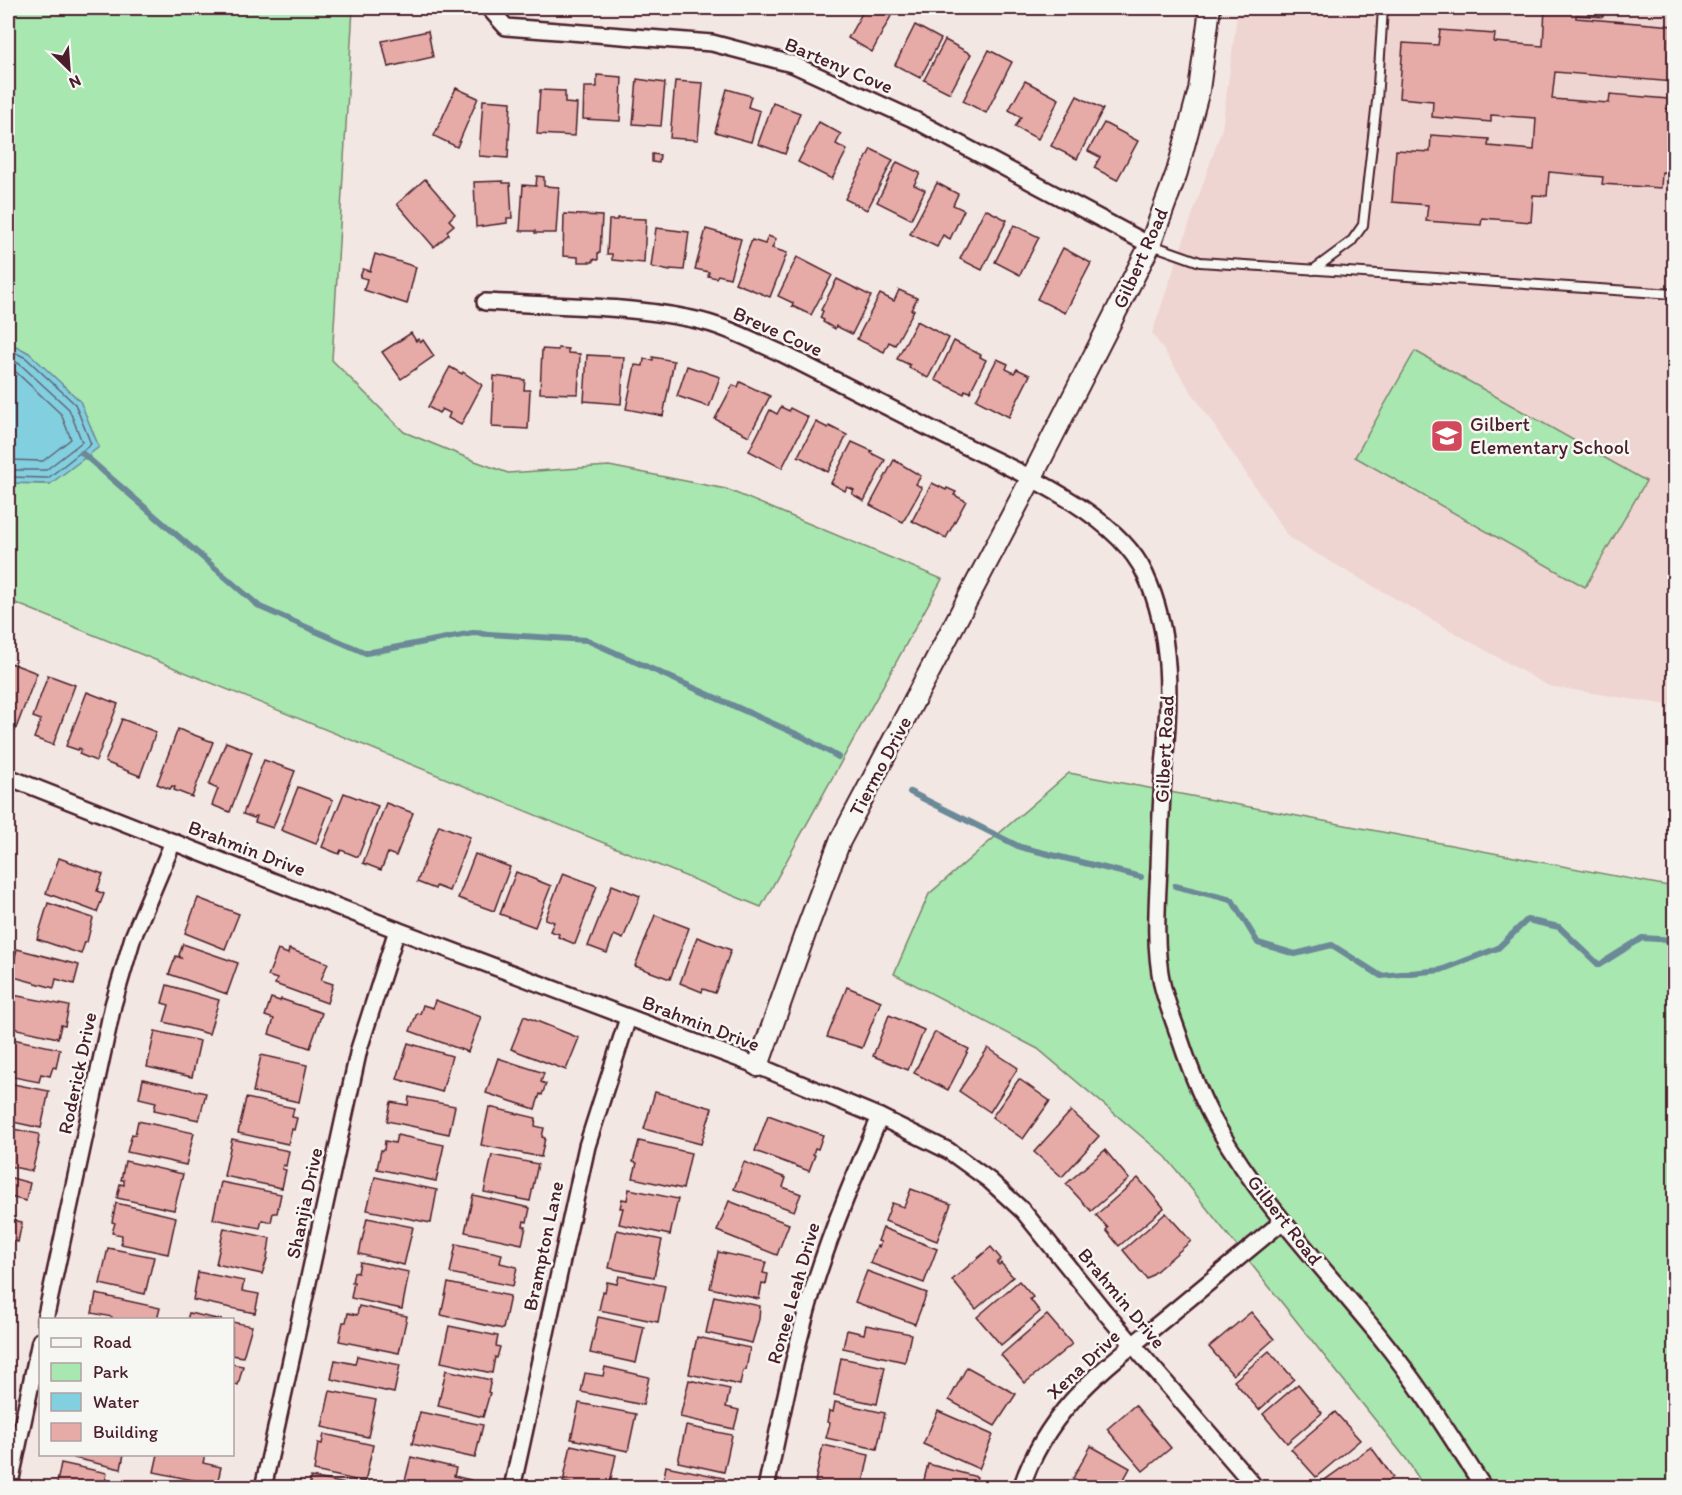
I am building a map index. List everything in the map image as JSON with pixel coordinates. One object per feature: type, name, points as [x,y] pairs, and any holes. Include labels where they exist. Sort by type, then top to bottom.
[{"type":"street","name":"Barteny Cove","points":[[489,8],[506,27],[712,43],[792,64],[915,120],[1150,245]]},
{"type":"street","name":"Gilbert Road","points":[[1210,8],[1199,90],[1177,172],[1150,245],[1031,479],[1095,516],[1122,539],[1144,570],[1160,612],[1167,659],[1168,715],[1156,920],[1162,984],[1192,1073],[1216,1125],[1283,1221],[1383,1340],[1423,1393],[1484,1488]]},
{"type":"street","name":"Breve Cove","points":[[485,302],[632,310],[694,319],[783,354],[1031,479]]},
{"type":"street","name":"Tiermo Drive","points":[[758,1066],[840,841],[1031,479]]},
{"type":"street","name":"Brahmin Drive","points":[[8,777],[397,930],[758,1066],[880,1117],[949,1151],[989,1180],[1023,1211],[1256,1488]]},
{"type":"street","name":"Roderick Drive","points":[[45,1318],[113,1005],[133,937],[173,842]]},
{"type":"street","name":"Shanjia Drive","points":[[263,1488],[359,1049],[397,930]]},
{"type":"street","name":"Brampton Lane","points":[[512,1488],[587,1146],[628,1018]]},
{"type":"street","name":"Ronee Leah Drive","points":[[766,1488],[814,1284],[844,1198],[880,1117]]},
{"type":"street","name":"Xena Drive","points":[[1021,1488],[1029,1463],[1051,1425],[1080,1390],[1283,1221]]},
{"type":"street","points":[[9,1488],[39,1346]]},
{"type":"lane","points":[[1313,270],[1351,242],[1363,225],[1377,101],[1383,8]]},
{"type":"lane","points":[[1150,245],[1200,262],[1674,294]]},
{"type":"shaded area","name":"Gilbert Elementary School","points":[[1238,8],[1674,8],[1674,706],[1548,686],[1289,538],[1152,333],[1222,128]]},
{"type":"green space","points":[[8,8],[353,8],[332,360],[404,432],[508,473],[609,466],[726,489],[942,579],[761,907],[8,600],[8,483],[50,484],[29,353],[8,342]]},
{"type":"green space","points":[[1415,351],[1646,481],[1585,587],[1355,457]]},
{"type":"green space","points":[[1069,773],[1674,887],[1674,1487],[1424,1487],[1407,1460],[1166,1157],[1038,1049],[894,974],[929,894]]},
{"type":"water","points":[[8,342],[29,353],[80,401],[99,447],[50,484],[8,483]]},
{"type":"building","points":[[865,8],[885,8],[893,12],[872,52],[848,38]]},
{"type":"building","points":[[1545,8],[1603,8],[1603,17],[1576,15],[1576,18],[1674,26],[1674,82],[1555,72],[1552,99],[1609,103],[1610,94],[1668,99],[1667,113],[1674,114],[1674,173],[1662,172],[1661,188],[1602,184],[1603,177],[1549,172],[1547,196],[1533,195],[1531,222],[1482,218],[1481,225],[1426,221],[1428,205],[1392,202],[1396,150],[1430,152],[1431,135],[1489,139],[1488,146],[1534,150],[1536,118],[1491,115],[1491,122],[1432,117],[1433,101],[1399,98],[1403,43],[1438,45],[1440,30],[1495,34],[1494,42],[1543,46]]},
{"type":"building","points":[[915,25],[941,39],[920,78],[895,65]]},
{"type":"building","points":[[428,31],[433,57],[388,67],[382,41]]},
{"type":"building","points":[[945,40],[971,54],[950,93],[924,80]]},
{"type":"building","points":[[989,50],[1012,62],[986,113],[963,101]]},
{"type":"building","points":[[597,75],[622,77],[620,121],[583,119],[584,87],[597,87]]},
{"type":"building","points":[[637,79],[665,83],[661,126],[633,124]]},
{"type":"building","points":[[675,81],[703,83],[698,140],[670,138]]},
{"type":"building","points":[[1025,81],[1059,99],[1038,139],[1015,127],[1021,117],[1009,110]]},
{"type":"building","points":[[456,88],[478,98],[457,147],[434,136]]},
{"type":"building","points":[[727,89],[751,96],[748,107],[760,111],[751,142],[715,132]]},
{"type":"building","points":[[540,90],[565,91],[565,103],[577,104],[575,136],[537,134]]},
{"type":"building","points":[[1077,96],[1103,109],[1077,159],[1051,146]]},
{"type":"building","points":[[483,100],[511,102],[508,158],[479,156]]},
{"type":"building","points":[[773,103],[800,113],[785,154],[758,144]]},
{"type":"building","points":[[819,122],[841,134],[836,144],[847,150],[832,179],[798,162]]},
{"type":"building","points":[[1104,123],[1138,141],[1117,180],[1094,168],[1100,157],[1088,151]]},
{"type":"building","points":[[871,149],[893,160],[867,210],[845,199]]},
{"type":"building","points":[[652,154],[660,155],[659,163],[652,162]]},
{"type":"building","points":[[897,162],[920,173],[914,185],[925,190],[911,219],[877,202]]},
{"type":"building","points":[[537,176],[544,177],[544,186],[559,187],[556,233],[520,231],[523,185],[536,186]]},
{"type":"building","points":[[425,179],[455,214],[449,220],[454,225],[447,231],[449,234],[434,247],[397,204]]},
{"type":"building","points":[[503,181],[503,183],[510,183],[512,218],[507,218],[507,223],[476,227],[474,182]]},
{"type":"building","points":[[937,183],[958,194],[953,205],[964,210],[950,239],[943,235],[937,247],[910,234]]},
{"type":"building","points":[[985,209],[1007,220],[982,270],[960,259]]},
{"type":"building","points":[[564,214],[602,216],[598,260],[578,262],[578,257],[563,256]]},
{"type":"building","points":[[617,218],[646,219],[644,263],[612,260],[612,254],[607,254],[609,220],[617,220]]},
{"type":"building","points":[[1014,225],[1039,237],[1020,275],[995,262]]},
{"type":"building","points":[[656,228],[689,232],[684,270],[670,269],[670,271],[651,267]]},
{"type":"building","points":[[706,229],[741,239],[730,278],[718,275],[716,278],[708,276],[709,272],[695,269]]},
{"type":"building","points":[[768,236],[776,239],[772,248],[787,253],[770,297],[735,283],[752,240],[765,244]]},
{"type":"building","points":[[1063,248],[1091,263],[1065,313],[1037,299]]},
{"type":"building","points":[[375,254],[416,267],[407,304],[364,290],[367,279],[360,277],[363,269],[370,271]]},
{"type":"building","points":[[797,257],[832,275],[811,315],[778,296]]},
{"type":"building","points":[[837,279],[871,296],[852,334],[836,326],[835,329],[820,318],[823,311],[821,310]]},
{"type":"building","points":[[899,290],[917,298],[911,310],[914,310],[895,345],[889,342],[884,352],[857,339],[880,294],[894,301]]},
{"type":"building","points":[[917,321],[949,338],[928,378],[897,359]]},
{"type":"building","points":[[411,333],[416,341],[423,340],[434,356],[401,379],[382,352]]},
{"type":"building","points":[[954,341],[986,360],[970,392],[965,390],[964,394],[935,380]]},
{"type":"building","points":[[558,348],[568,349],[568,353],[580,354],[578,394],[540,393],[542,349],[558,350]]},
{"type":"building","points":[[587,355],[624,357],[621,404],[584,401]]},
{"type":"building","points":[[653,357],[674,361],[663,416],[626,409],[635,365],[643,366],[644,359],[653,360]]},
{"type":"building","points":[[997,359],[1008,364],[1006,369],[1014,373],[1017,369],[1030,375],[1009,417],[976,400]]},
{"type":"building","points":[[687,366],[720,377],[709,407],[677,396]]},
{"type":"building","points":[[450,367],[462,374],[463,372],[482,385],[461,425],[448,418],[450,413],[442,409],[439,413],[428,407]]},
{"type":"building","points":[[494,376],[525,380],[524,390],[530,390],[528,429],[492,427]]},
{"type":"building","points":[[740,382],[770,396],[749,436],[715,419],[733,385],[738,387]]},
{"type":"building","points":[[781,407],[789,411],[790,408],[808,417],[782,468],[749,451],[770,410],[777,414]]},
{"type":"building","points":[[816,422],[847,435],[828,472],[798,456]]},
{"type":"building","points":[[852,442],[885,460],[864,501],[852,494],[854,490],[847,487],[845,491],[831,483]]},
{"type":"building","points":[[894,460],[921,476],[916,484],[922,488],[903,522],[870,505]]},
{"type":"building","points":[[932,483],[956,492],[954,495],[966,501],[946,538],[912,521]]},
{"type":"building","points":[[8,662],[37,673],[15,731],[8,728]]},
{"type":"building","points":[[48,675],[75,685],[53,745],[34,738],[41,720],[33,717]]},
{"type":"building","points":[[87,692],[118,704],[96,761],[79,754],[81,749],[79,748],[78,750],[66,746]]},
{"type":"building","points":[[122,719],[156,732],[140,776],[105,762]]},
{"type":"building","points":[[178,729],[213,742],[192,797],[174,790],[175,787],[172,786],[170,789],[157,784]]},
{"type":"building","points":[[226,742],[252,752],[230,812],[212,805],[218,789],[209,785]]},
{"type":"building","points":[[264,760],[295,771],[273,828],[255,822],[257,816],[254,818],[243,814]]},
{"type":"building","points":[[298,787],[333,800],[316,844],[281,830]]},
{"type":"building","points":[[344,793],[378,806],[358,857],[341,850],[339,854],[322,847]]},
{"type":"building","points":[[386,803],[413,813],[396,856],[388,853],[381,870],[363,863]]},
{"type":"building","points":[[439,825],[470,837],[449,891],[436,886],[435,889],[417,882]]},
{"type":"building","points":[[475,854],[510,867],[494,911],[458,898]]},
{"type":"building","points":[[59,858],[103,874],[97,891],[104,894],[97,912],[46,893]]},
{"type":"building","points":[[516,872],[551,886],[535,927],[500,914]]},
{"type":"building","points":[[563,873],[597,886],[575,944],[550,931],[554,922],[545,919]]},
{"type":"building","points":[[612,885],[640,896],[623,939],[614,935],[607,953],[588,946]]},
{"type":"building","points":[[198,898],[239,914],[225,949],[185,933]]},
{"type":"building","points":[[48,903],[93,918],[87,942],[81,954],[37,939]]},
{"type":"building","points":[[655,915],[689,928],[670,979],[635,966]]},
{"type":"building","points":[[697,937],[731,950],[715,993],[703,989],[702,992],[680,983]]},
{"type":"building","points":[[183,944],[238,963],[227,994],[169,974],[176,956],[181,958],[179,955]]},
{"type":"building","points":[[17,949],[79,965],[74,984],[56,979],[54,988],[10,976]]},
{"type":"building","points":[[289,949],[328,963],[321,980],[333,984],[327,1003],[275,984],[277,979],[268,976],[278,950],[288,954]]},
{"type":"building","points":[[167,985],[219,1000],[209,1034],[164,1022],[169,1005],[162,1003]]},
{"type":"building","points":[[847,987],[881,1001],[862,1048],[827,1037]]},
{"type":"building","points":[[8,994],[69,1006],[65,1026],[61,1025],[58,1038],[8,1027]]},
{"type":"building","points":[[271,998],[280,1001],[281,999],[322,1013],[310,1048],[269,1034],[274,1019],[265,1016]]},
{"type":"building","points":[[435,1000],[481,1017],[468,1052],[410,1031],[423,1005],[433,1008]]},
{"type":"building","points":[[889,1015],[924,1030],[908,1070],[873,1056]]},
{"type":"building","points":[[524,1016],[579,1038],[566,1070],[511,1049]]},
{"type":"building","points":[[155,1031],[200,1041],[192,1077],[147,1067]]},
{"type":"building","points":[[935,1032],[969,1049],[948,1090],[914,1073]]},
{"type":"building","points":[[8,1038],[60,1049],[56,1068],[53,1067],[50,1076],[41,1074],[39,1082],[8,1076]]},
{"type":"building","points":[[408,1043],[452,1056],[442,1092],[397,1079]]},
{"type":"building","points":[[988,1048],[1018,1068],[990,1112],[959,1091]]},
{"type":"building","points":[[261,1055],[307,1065],[299,1102],[253,1092]]},
{"type":"building","points":[[498,1058],[544,1073],[541,1082],[546,1084],[535,1109],[486,1093]]},
{"type":"building","points":[[143,1079],[206,1093],[199,1120],[154,1110],[156,1102],[139,1098]]},
{"type":"building","points":[[1019,1079],[1050,1101],[1023,1139],[992,1117]]},
{"type":"building","points":[[8,1083],[49,1091],[41,1128],[8,1121]]},
{"type":"building","points":[[655,1092],[712,1108],[701,1144],[644,1129]]},
{"type":"building","points":[[409,1097],[455,1106],[449,1134],[387,1121],[391,1102],[408,1105]]},
{"type":"building","points":[[246,1098],[294,1108],[292,1117],[297,1118],[288,1144],[238,1133]]},
{"type":"building","points":[[489,1107],[536,1118],[535,1126],[544,1128],[542,1137],[545,1138],[541,1157],[481,1145]]},
{"type":"building","points":[[1071,1111],[1099,1136],[1062,1177],[1034,1152]]},
{"type":"building","points":[[768,1115],[823,1135],[818,1149],[815,1148],[809,1171],[755,1151]]},
{"type":"building","points":[[138,1121],[194,1133],[186,1165],[127,1152],[132,1134],[135,1135]]},
{"type":"building","points":[[8,1128],[39,1134],[39,1144],[32,1171],[8,1166]]},
{"type":"building","points":[[397,1135],[444,1145],[436,1181],[377,1169],[385,1141],[395,1143]]},
{"type":"building","points":[[232,1139],[289,1151],[286,1166],[283,1165],[282,1169],[286,1170],[282,1188],[224,1176]]},
{"type":"building","points":[[639,1141],[691,1153],[683,1189],[633,1178],[637,1163],[633,1162]]},
{"type":"building","points":[[1105,1150],[1129,1179],[1091,1211],[1066,1184]]},
{"type":"building","points":[[492,1155],[538,1164],[530,1201],[484,1192]]},
{"type":"building","points":[[125,1161],[183,1174],[174,1210],[117,1198],[120,1184],[124,1185],[124,1180],[121,1180]]},
{"type":"building","points":[[744,1162],[786,1178],[783,1187],[801,1194],[794,1211],[734,1189]]},
{"type":"building","points":[[8,1177],[30,1183],[26,1201],[10,1197],[8,1207]]},
{"type":"building","points":[[375,1177],[437,1190],[431,1223],[367,1210]]},
{"type":"building","points":[[1138,1178],[1164,1208],[1119,1246],[1106,1230],[1108,1228],[1096,1215]]},
{"type":"building","points":[[221,1182],[281,1194],[277,1213],[273,1213],[271,1222],[262,1220],[260,1228],[213,1219]]},
{"type":"building","points":[[629,1189],[678,1199],[670,1235],[619,1224],[623,1208],[620,1208],[622,1199],[627,1200]]},
{"type":"building","points":[[911,1189],[951,1204],[937,1241],[885,1221],[892,1203],[904,1207]]},
{"type":"building","points":[[473,1195],[530,1208],[527,1222],[524,1221],[523,1226],[526,1227],[522,1244],[465,1232]]},
{"type":"building","points":[[729,1201],[789,1224],[777,1255],[717,1231]]},
{"type":"building","points":[[116,1203],[176,1217],[168,1254],[121,1244],[122,1235],[112,1233]]},
{"type":"building","points":[[1166,1213],[1191,1241],[1147,1279],[1123,1250]]},
{"type":"building","points":[[367,1218],[413,1227],[404,1265],[359,1254]]},
{"type":"building","points":[[8,1219],[22,1222],[18,1242],[13,1241],[10,1254],[8,1254]]},
{"type":"building","points":[[224,1228],[270,1238],[262,1274],[216,1264]]},
{"type":"building","points":[[883,1228],[937,1249],[924,1283],[870,1263],[881,1242],[878,1241]]},
{"type":"building","points":[[617,1230],[662,1240],[654,1277],[609,1268]]},
{"type":"building","points":[[456,1244],[502,1254],[500,1263],[517,1267],[513,1286],[450,1273]]},
{"type":"building","points":[[991,1247],[1001,1259],[997,1263],[999,1265],[1001,1263],[1013,1277],[976,1309],[952,1280]]},
{"type":"building","points":[[108,1248],[154,1257],[145,1294],[100,1284]]},
{"type":"building","points":[[718,1252],[766,1262],[763,1273],[768,1274],[766,1284],[762,1283],[759,1299],[710,1288]]},
{"type":"building","points":[[360,1262],[409,1272],[402,1309],[351,1298],[354,1272],[358,1273]]},
{"type":"building","points":[[8,1263],[13,1264],[9,1283],[8,1283]]},
{"type":"building","points":[[867,1271],[927,1293],[915,1324],[855,1302]]},
{"type":"building","points":[[198,1272],[244,1281],[242,1291],[259,1294],[255,1313],[193,1300]]},
{"type":"building","points":[[619,1276],[665,1286],[658,1322],[599,1310],[607,1282],[617,1284]]},
{"type":"building","points":[[1019,1281],[1033,1297],[1030,1299],[1040,1312],[1001,1345],[977,1317]]},
{"type":"building","points":[[448,1283],[510,1296],[503,1329],[441,1315]]},
{"type":"building","points":[[96,1294],[160,1308],[158,1318],[112,1318],[92,1313]]},
{"type":"building","points":[[714,1296],[760,1306],[752,1343],[706,1333]]},
{"type":"building","points":[[359,1306],[407,1316],[399,1353],[339,1341],[343,1322],[346,1322],[348,1313],[357,1315]]},
{"type":"building","points":[[1251,1312],[1274,1339],[1233,1375],[1209,1347]]},
{"type":"building","points":[[189,1313],[213,1318],[188,1318]]},
{"type":"building","points":[[1047,1315],[1072,1344],[1025,1383],[1001,1355]]},
{"type":"building","points":[[598,1317],[644,1327],[636,1363],[590,1353]]},
{"type":"building","points":[[234,1322],[252,1326],[243,1357],[234,1355]]},
{"type":"building","points":[[866,1325],[911,1334],[905,1362],[843,1348],[847,1330],[864,1334]]},
{"type":"building","points":[[449,1326],[498,1336],[496,1346],[500,1347],[497,1358],[495,1357],[492,1373],[441,1362]]},
{"type":"building","points":[[697,1337],[750,1348],[746,1370],[743,1370],[740,1385],[689,1374]]},
{"type":"building","points":[[1269,1351],[1294,1379],[1259,1410],[1234,1381]]},
{"type":"building","points":[[357,1356],[400,1365],[394,1393],[331,1379],[335,1360],[355,1364]]},
{"type":"building","points":[[841,1358],[885,1367],[877,1404],[834,1395]]},
{"type":"building","points":[[234,1364],[243,1366],[238,1385],[234,1384]]},
{"type":"building","points":[[605,1367],[649,1377],[643,1405],[581,1392],[585,1373],[603,1376]]},
{"type":"building","points":[[967,1367],[1016,1394],[995,1426],[949,1400]]},
{"type":"building","points":[[446,1370],[491,1380],[483,1417],[438,1406]]},
{"type":"building","points":[[689,1380],[730,1389],[726,1407],[739,1410],[734,1429],[680,1417]]},
{"type":"building","points":[[1298,1384],[1322,1413],[1287,1443],[1263,1414]]},
{"type":"building","points":[[330,1391],[376,1400],[368,1437],[322,1427]]},
{"type":"building","points":[[835,1402],[885,1413],[877,1449],[826,1438],[830,1423],[827,1422],[829,1411],[833,1412]]},
{"type":"building","points":[[579,1403],[636,1414],[628,1451],[571,1439]]},
{"type":"building","points":[[1135,1405],[1171,1448],[1143,1471],[1107,1429]]},
{"type":"building","points":[[938,1411],[993,1435],[979,1469],[923,1444]]},
{"type":"building","points":[[420,1412],[483,1425],[475,1458],[412,1444]]},
{"type":"building","points":[[1335,1412],[1360,1440],[1316,1477],[1291,1449]]},
{"type":"building","points":[[686,1426],[732,1435],[724,1472],[678,1462]]},
{"type":"building","points":[[324,1434],[373,1445],[365,1482],[314,1471],[318,1443],[322,1444]]},
{"type":"building","points":[[571,1445],[616,1455],[609,1488],[589,1488],[563,1482]]},
{"type":"building","points":[[823,1445],[869,1455],[862,1488],[841,1488],[815,1482]]},
{"type":"building","points":[[1091,1446],[1130,1468],[1119,1488],[1090,1488],[1073,1478]]},
{"type":"building","points":[[1371,1447],[1393,1477],[1378,1488],[1326,1488],[1322,1482]]},
{"type":"building","points":[[74,1456],[124,1456],[121,1469],[74,1458]]},
{"type":"building","points":[[158,1456],[205,1456],[203,1463],[221,1467],[217,1485],[154,1472]]},
{"type":"building","points":[[411,1457],[456,1468],[454,1476],[471,1480],[470,1488],[415,1488],[404,1485]]},
{"type":"building","points":[[61,1463],[107,1473],[104,1488],[56,1488]]},
{"type":"building","points":[[928,1464],[977,1477],[974,1488],[922,1488]]},
{"type":"building","points":[[666,1466],[724,1478],[722,1488],[662,1488]]},
{"type":"building","points":[[311,1477],[357,1486],[357,1488],[309,1488]]},
{"type":"waterway","points":[[82,453],[260,607],[366,653],[473,633],[587,640],[803,737],[838,757]]},
{"type":"waterway","points":[[910,792],[1020,847],[1141,877]]},
{"type":"waterway","points":[[1175,886],[1232,900],[1258,943],[1295,954],[1332,945],[1381,976],[1441,970],[1498,948],[1527,920],[1559,927],[1599,965],[1642,938],[1674,940]]},
{"type":"place","name":"Gilbert Elementary School","points":[[1447,436]]}]
